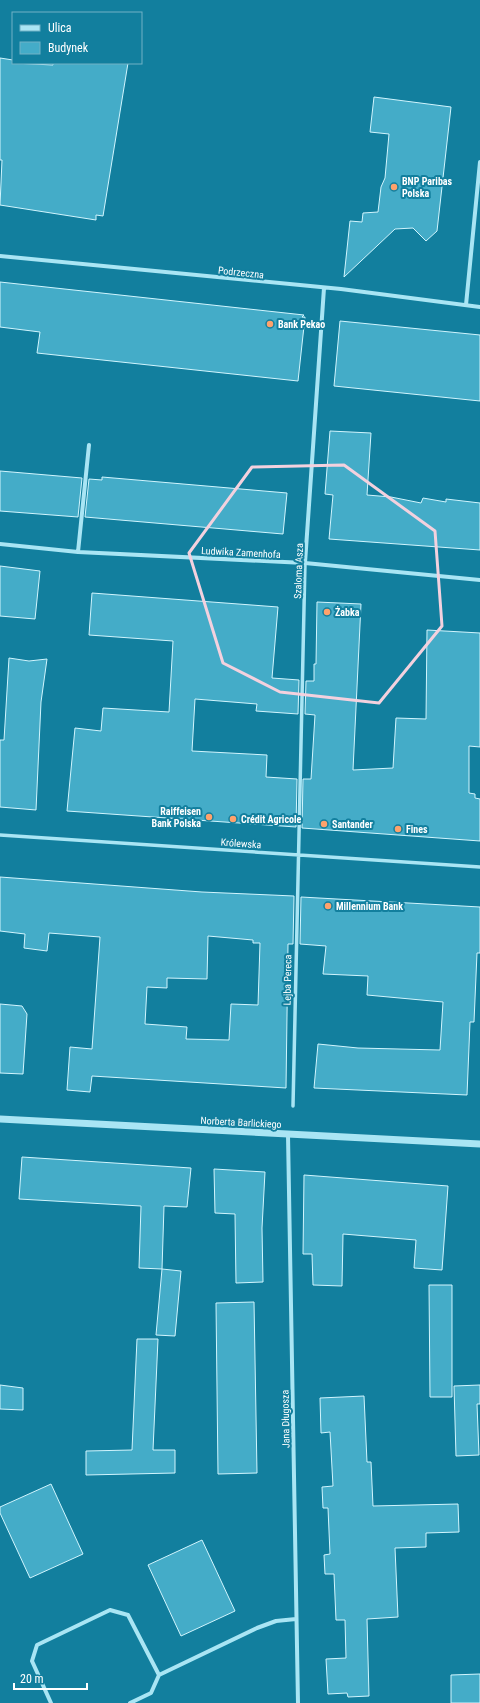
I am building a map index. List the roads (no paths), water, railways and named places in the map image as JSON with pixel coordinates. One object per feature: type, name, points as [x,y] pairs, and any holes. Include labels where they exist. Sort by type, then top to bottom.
[{"type":"street","points":[[466,305],[480,162]]},
{"type":"street","name":"Podrzeczna","points":[[0,256],[324,288],[480,307]]},
{"type":"street","name":"Szaloma Asza","points":[[298,854],[305,563],[324,288]]},
{"type":"street","points":[[78,552],[89,445]]},
{"type":"street","name":"Ludwika Zamenhofa","points":[[0,544],[78,552],[305,563],[480,580]]},
{"type":"street","name":"Królewska","points":[[0,835],[480,867]]},
{"type":"street","name":"Lejba Pereca","points":[[293,1106],[298,854]]},
{"type":"street","name":"Norberta Barlickiego","points":[[0,1119],[480,1144]]},
{"type":"street","name":"Jana Długosza","points":[[288,1135],[298,1703]]},
{"type":"street","points":[[51,1703],[32,1661],[37,1645],[110,1610],[128,1615],[159,1676]]},
{"type":"street","points":[[130,1703],[151,1693],[159,1676],[257,1628],[276,1621],[296,1619]]},
{"type":"place","name":"BNP Paribas Polska","points":[[394,187]]},
{"type":"place","name":"Bank Pekao","points":[[270,324]]},
{"type":"place","name":"Żabka","points":[[327,612]]},
{"type":"place","name":"Raiffeisen Bank Polska","points":[[209,817]]},
{"type":"place","name":"Crédit Agricole","points":[[233,819]]},
{"type":"place","name":"Santander","points":[[324,824]]},
{"type":"place","name":"Fines","points":[[398,829]]},
{"type":"place","name":"Millennium Bank","points":[[328,906]]}]
